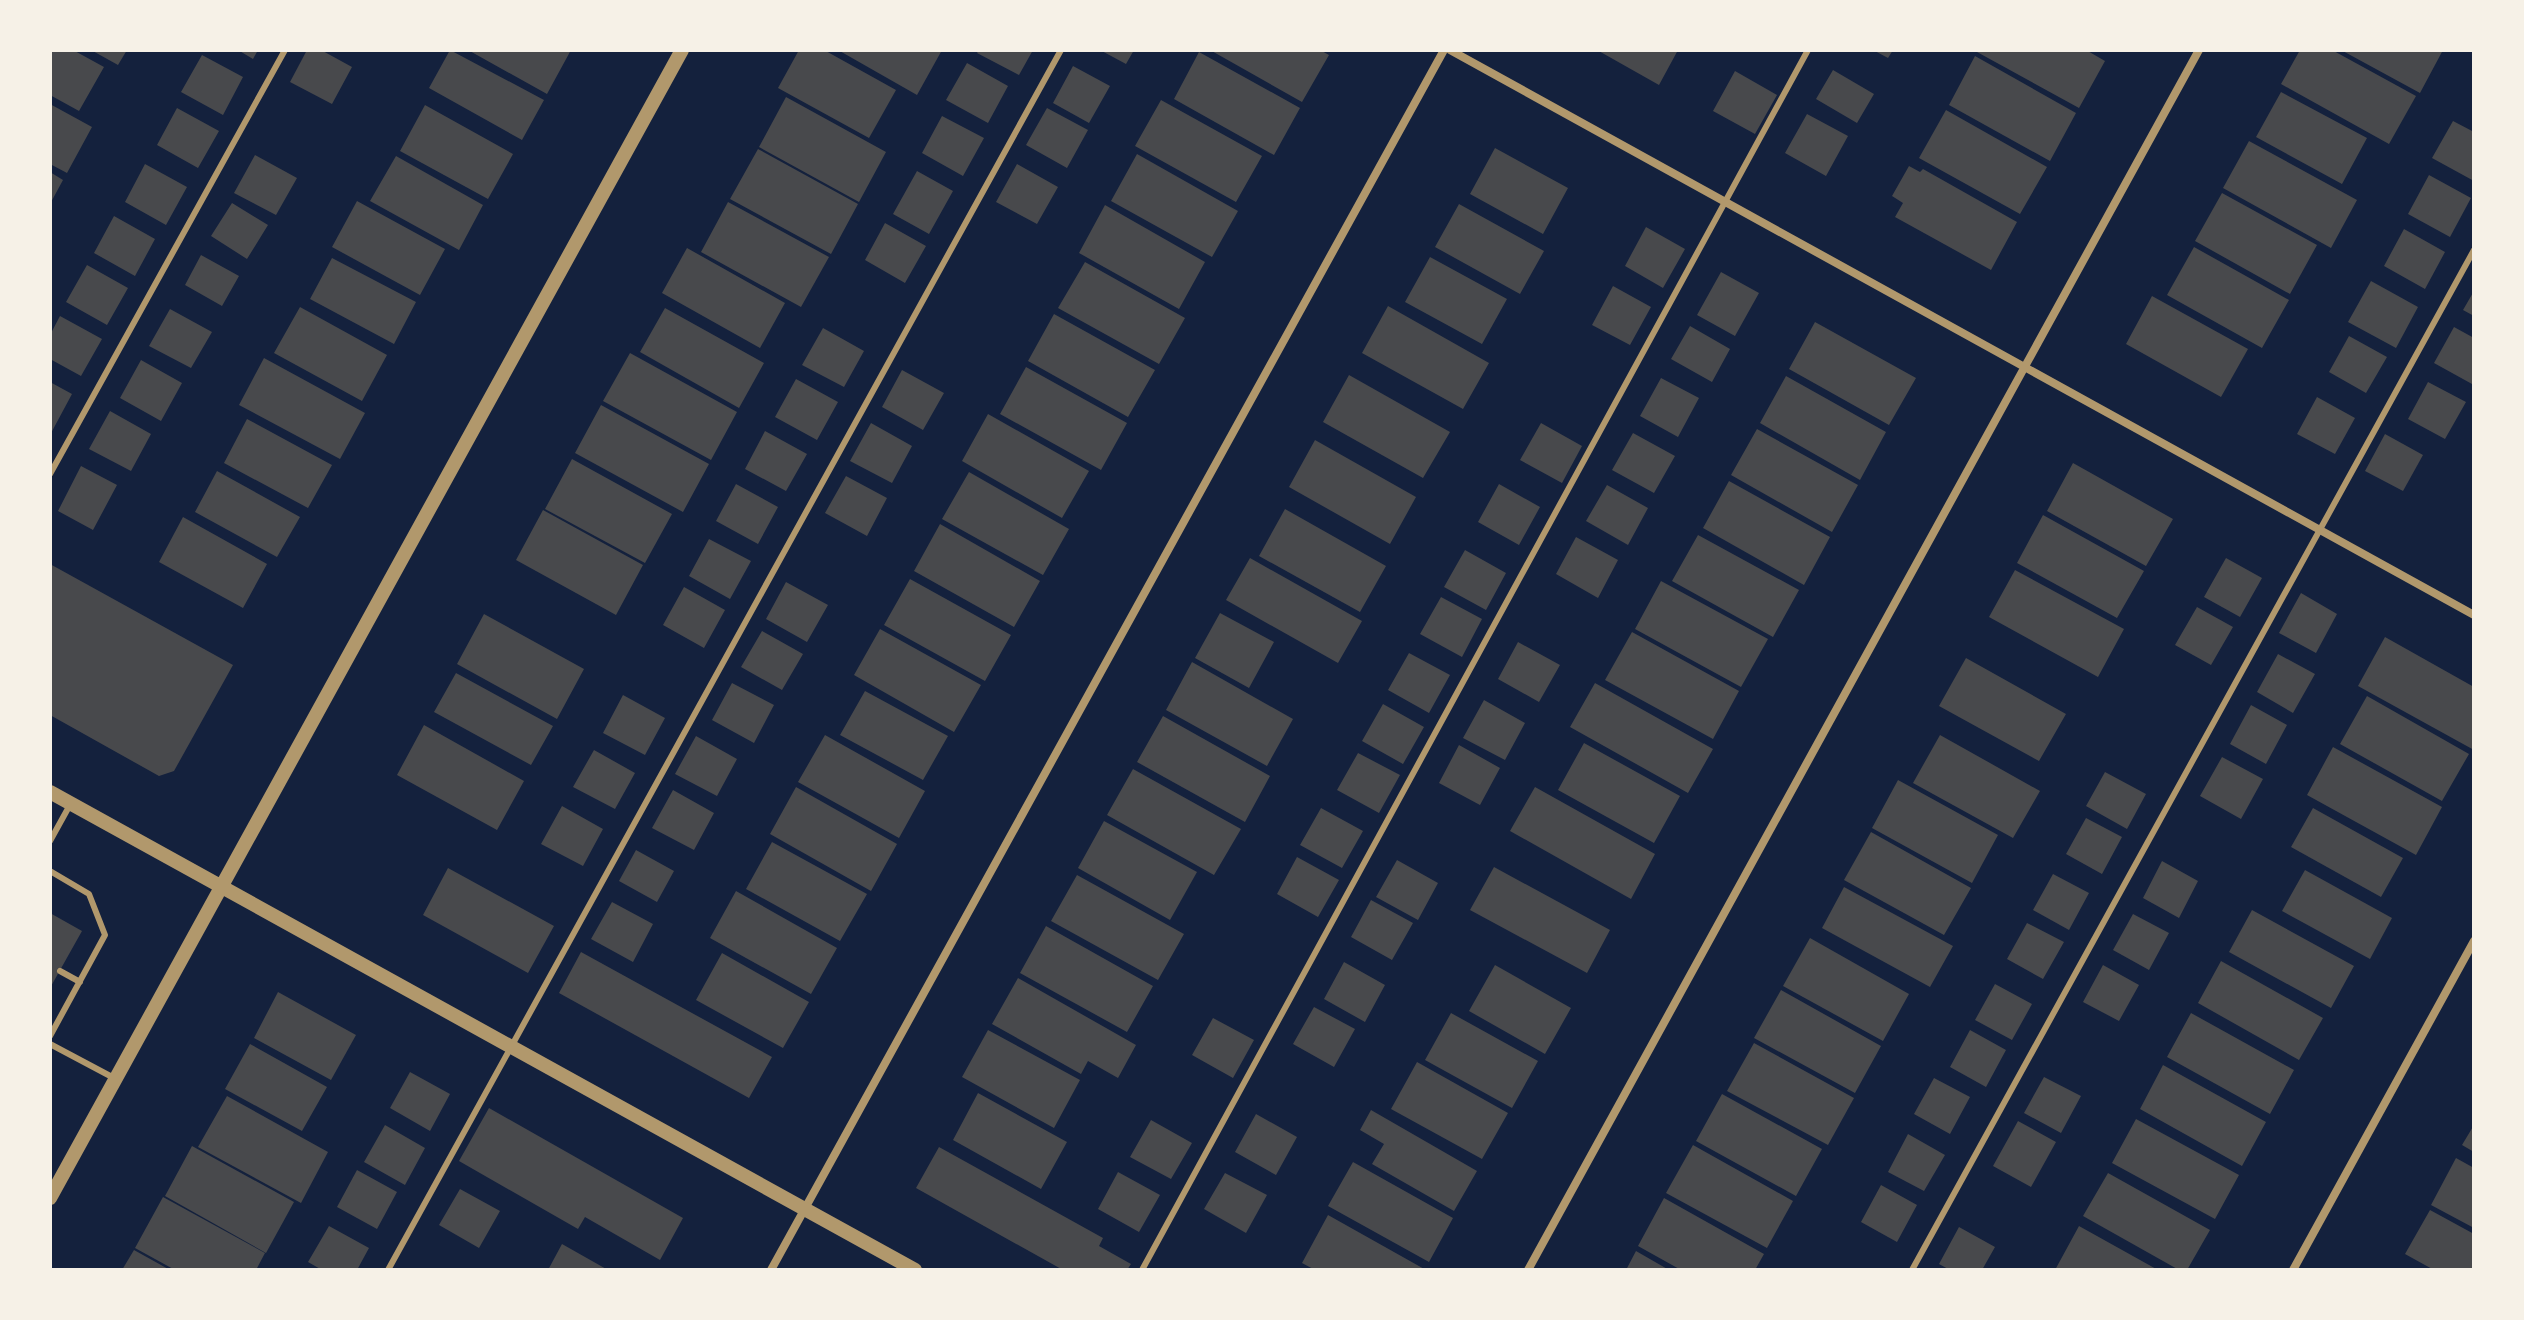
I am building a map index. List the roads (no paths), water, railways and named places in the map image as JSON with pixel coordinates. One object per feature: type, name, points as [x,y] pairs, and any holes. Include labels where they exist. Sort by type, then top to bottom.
[{"type":"street","points":[[50,1198],[682,50]]},
{"type":"street","points":[[771,1270],[1447,50],[2474,615]]},
{"type":"street","points":[[1528,1270],[2199,50]]},
{"type":"street","points":[[50,792],[915,1270]]},
{"type":"street","points":[[2293,1270],[2474,941]]},
{"type":"lane","points":[[50,474],[285,50]]},
{"type":"lane","points":[[388,1270],[1061,50]]},
{"type":"lane","points":[[1142,1270],[1808,50]]},
{"type":"lane","points":[[1912,1270],[2474,250]]},
{"type":"lane","points":[[50,841],[71,803]]},
{"type":"lane","points":[[50,871],[89,894],[105,935],[50,1036]]},
{"type":"lane","points":[[60,971],[80,982]]},
{"type":"lane","points":[[50,1044],[116,1079]]}]
